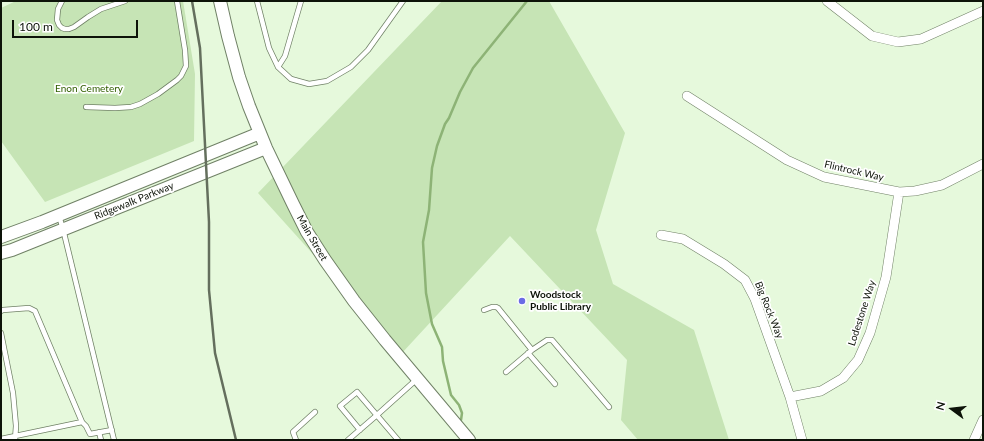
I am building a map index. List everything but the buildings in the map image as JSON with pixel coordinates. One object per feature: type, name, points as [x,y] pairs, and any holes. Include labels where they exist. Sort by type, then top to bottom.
[{"type":"main road","name":"Main Street","points":[[220,1],[239,77],[249,106],[266,148],[300,218],[325,260],[354,301],[384,340],[469,440]]},
{"type":"main road","name":"Ridgewalk Parkway","points":[[1,237],[42,222],[260,133]]},
{"type":"main road","name":"Ridgewalk Parkway","points":[[1,253],[12,250],[266,148]]},
{"type":"street","points":[[827,1],[872,36],[898,42],[921,40],[983,11]]},
{"type":"street","name":"Flintrock Way","points":[[687,96],[787,160],[824,177],[899,192],[942,185],[983,164]]},
{"type":"street","name":"Lodestone Way","points":[[790,397],[821,391],[843,378],[858,360],[870,333],[886,277],[899,192]]},
{"type":"street","name":"Big Rock Way","points":[[661,236],[683,239],[724,264],[745,280],[755,299],[790,397],[802,440]]},
{"type":"street","points":[[974,440],[983,420]]},
{"type":"lane","points":[[62,1],[58,9],[57,20],[62,28],[69,29],[101,9],[125,1]]},
{"type":"lane","points":[[86,107],[131,107],[140,104],[158,94],[181,76],[186,66],[186,50],[177,1]]},
{"type":"lane","points":[[257,1],[269,48],[278,68],[291,79],[309,84],[327,81],[351,67],[368,50],[403,1]]},
{"type":"lane","points":[[278,68],[285,56],[301,1]]},
{"type":"lane","points":[[59,215],[114,440]]},
{"type":"lane","points":[[484,310],[492,307],[498,308],[555,384]]},
{"type":"lane","points":[[1,311],[29,308],[35,311],[82,422],[90,434],[112,430]]},
{"type":"lane","points":[[1,333],[13,394],[16,426],[15,438]]},
{"type":"lane","points":[[506,372],[547,340],[552,340],[609,407]]},
{"type":"lane","points":[[348,440],[417,379]]},
{"type":"lane","points":[[360,430],[340,406],[357,392],[398,440]]},
{"type":"lane","points":[[296,440],[293,432],[314,412]]},
{"type":"lane","points":[[1,439],[15,438],[82,422]]},
{"type":"lane","points":[[99,432],[101,440]]},
{"type":"green space","name":"Enon Cemetery","points":[[16,1],[183,1],[195,74],[194,141],[45,202],[1,141],[1,8]]},
{"type":"green space","points":[[442,1],[549,1],[625,133],[596,230],[613,284],[694,330],[729,440],[638,440],[621,420],[627,360],[510,236],[402,353],[258,193]]},
{"type":"waterway","points":[[461,420],[462,413],[459,405],[451,395],[443,361],[442,347],[432,324],[426,293],[423,242],[429,210],[432,168],[437,146],[445,124],[473,68],[527,1]]},
{"type":"railway","points":[[192,1],[200,48],[209,222],[209,290],[215,353],[236,440]]},
{"type":"place","name":"Woodstock Public Library","points":[[522,301]]}]
